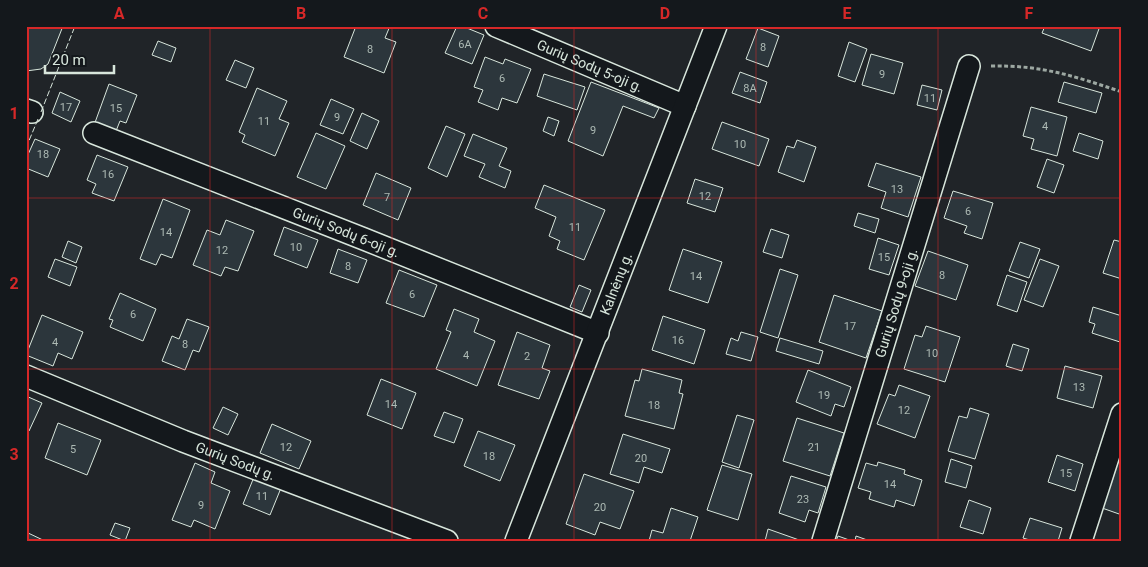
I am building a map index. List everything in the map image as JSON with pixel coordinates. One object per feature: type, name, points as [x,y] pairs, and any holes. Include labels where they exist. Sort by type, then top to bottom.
[{"type":"street","name":"Gurių Sodų 5-oji g.","points":[[496,26],[685,106]]},
{"type":"street","name":"Kalnėnų g.","points":[[516,541],[716,26]]},
{"type":"street","name":"Gurių Sodų 9-oji g.","points":[[823,541],[969,66]]},
{"type":"street","name":"Gurių Sodų 6-oji g.","points":[[94,134],[598,333]]},
{"type":"street","name":"Gurių Sodų g.","points":[[26,376],[183,441],[447,541]]},
{"type":"street","points":[[1081,541],[1122,414]]},
{"type":"path","points":[[969,66],[1014,65],[1041,68],[1069,74],[1122,92]]},
{"type":"shaded area","points":[[26,26],[1122,26],[1122,541],[26,541]]},
{"type":"building","points":[[26,26],[63,26],[48,64],[41,69],[26,71]]},
{"type":"building","points":[[356,26],[390,26],[385,38],[396,42],[384,73],[344,57]]},
{"type":"building","points":[[457,26],[462,26],[484,35],[472,64],[445,53]]},
{"type":"building","points":[[1045,26],[1100,26],[1091,51],[1042,33]]},
{"type":"building","points":[[758,28],[779,36],[768,67],[746,59]]},
{"type":"building","points":[[158,41],[176,48],[171,62],[152,55]]},
{"type":"building","points":[[849,42],[867,49],[855,82],[838,76]]},
{"type":"building","points":[[871,54],[903,63],[894,94],[862,85]]},
{"type":"building","points":[[485,57],[503,64],[505,59],[531,69],[517,103],[502,98],[498,110],[478,102],[483,90],[474,87]]},
{"type":"building","points":[[235,60],[254,68],[246,88],[226,80]]},
{"type":"building","points":[[740,72],[767,82],[760,103],[732,93]]},
{"type":"building","points":[[544,74],[585,87],[577,110],[537,96]]},
{"type":"building","points":[[591,82],[659,108],[654,118],[623,106],[603,156],[568,141]]},
{"type":"building","points":[[1064,82],[1102,93],[1096,113],[1058,102]]},
{"type":"building","points":[[109,84],[137,95],[126,123],[120,121],[114,136],[93,128]]},
{"type":"building","points":[[922,85],[942,90],[937,110],[917,105]]},
{"type":"building","points":[[257,88],[287,101],[279,119],[289,123],[275,156],[242,142],[245,135],[239,132]]},
{"type":"building","points":[[60,92],[80,101],[71,122],[52,113]]},
{"type":"building","points":[[331,99],[354,109],[343,134],[320,125]]},
{"type":"building","points":[[1031,107],[1067,117],[1057,156],[1031,149],[1034,139],[1023,136]]},
{"type":"building","points":[[362,113],[379,121],[367,149],[350,141]]},
{"type":"building","points":[[548,117],[559,121],[554,136],[543,131]]},
{"type":"building","points":[[722,122],[769,139],[759,166],[712,149]]},
{"type":"building","points":[[446,126],[465,134],[447,177],[428,168]]},
{"type":"building","points":[[316,133],[345,146],[326,189],[297,177]]},
{"type":"building","points":[[1079,133],[1103,141],[1098,159],[1073,151]]},
{"type":"building","points":[[473,134],[507,148],[499,166],[511,171],[505,188],[479,177],[485,164],[464,156]]},
{"type":"building","points":[[35,139],[60,149],[48,177],[26,168],[26,159]]},
{"type":"building","points":[[797,140],[816,147],[804,182],[778,172],[787,146],[794,148]]},
{"type":"building","points":[[97,155],[128,167],[114,201],[92,193],[96,184],[87,180]]},
{"type":"building","points":[[1047,159],[1064,165],[1054,193],[1037,187]]},
{"type":"building","points":[[876,163],[921,177],[908,217],[881,208],[886,192],[868,186]]},
{"type":"building","points":[[376,173],[411,188],[398,220],[363,205]]},
{"type":"building","points":[[695,179],[723,188],[715,212],[687,203]]},
{"type":"building","points":[[544,185],[605,210],[584,260],[557,249],[560,241],[549,236],[556,217],[535,208]]},
{"type":"building","points":[[953,191],[993,203],[982,239],[964,233],[967,226],[944,218]]},
{"type":"building","points":[[163,199],[190,210],[172,258],[161,254],[156,265],[140,259]]},
{"type":"building","points":[[858,213],[879,219],[875,233],[854,226]]},
{"type":"building","points":[[226,220],[254,231],[238,271],[225,267],[221,276],[193,265],[207,230],[220,235]]},
{"type":"building","points":[[284,227],[318,240],[307,268],[274,255]]},
{"type":"building","points":[[771,229],[789,235],[782,258],[763,252]]},
{"type":"building","points":[[878,238],[899,245],[889,275],[869,269]]},
{"type":"building","points":[[1114,240],[1122,242],[1122,279],[1103,273]]},
{"type":"building","points":[[68,241],[82,247],[76,263],[62,257]]},
{"type":"building","points":[[1020,242],[1040,249],[1029,278],[1009,271]]},
{"type":"building","points":[[338,249],[367,260],[358,283],[330,273]]},
{"type":"building","points":[[683,249],[722,262],[708,303],[669,290]]},
{"type":"building","points":[[928,251],[968,265],[956,300],[915,286]]},
{"type":"building","points":[[55,259],[77,267],[70,286],[48,277]]},
{"type":"building","points":[[1040,259],[1059,266],[1043,307],[1024,300]]},
{"type":"building","points":[[780,269],[798,275],[778,338],[760,332]]},
{"type":"building","points":[[399,270],[437,285],[424,317],[386,303]]},
{"type":"building","points":[[1007,275],[1027,282],[1017,312],[997,305]]},
{"type":"building","points":[[579,285],[591,290],[582,312],[570,307]]},
{"type":"building","points":[[120,293],[156,309],[143,341],[110,327],[113,320],[109,319]]},
{"type":"building","points":[[834,295],[882,311],[866,358],[819,342]]},
{"type":"building","points":[[1093,307],[1122,316],[1120,342],[1092,333],[1095,324],[1089,322]]},
{"type":"building","points":[[454,309],[479,319],[474,332],[495,341],[477,386],[436,369],[451,332],[446,330]]},
{"type":"building","points":[[42,315],[83,332],[72,359],[58,353],[53,366],[26,355]]},
{"type":"building","points":[[663,316],[705,330],[694,364],[652,350]]},
{"type":"building","points":[[187,319],[209,327],[199,352],[193,350],[185,370],[162,361],[172,336],[179,339]]},
{"type":"building","points":[[926,326],[960,337],[945,382],[904,369],[915,335],[922,337]]},
{"type":"building","points":[[517,332],[550,345],[542,368],[550,371],[539,399],[498,385]]},
{"type":"building","points":[[741,332],[758,337],[751,361],[726,354],[731,338],[738,341]]},
{"type":"building","points":[[780,338],[823,351],[819,364],[776,351]]},
{"type":"building","points":[[1013,344],[1029,349],[1022,371],[1006,366]]},
{"type":"building","points":[[1065,366],[1102,376],[1093,408],[1057,398]]},
{"type":"building","points":[[642,369],[682,380],[679,393],[683,394],[674,429],[625,416],[635,380],[639,381]]},
{"type":"building","points":[[808,370],[851,387],[844,407],[835,404],[831,416],[796,402]]},
{"type":"building","points":[[381,379],[416,393],[402,429],[367,415]]},
{"type":"building","points":[[899,385],[930,396],[915,438],[877,424],[889,394],[895,396]]},
{"type":"building","points":[[26,396],[42,403],[29,431],[26,430]]},
{"type":"building","points":[[223,407],[238,414],[228,435],[213,428]]},
{"type":"building","points":[[970,408],[989,414],[975,459],[948,451],[959,416],[967,418]]},
{"type":"building","points":[[444,412],[463,419],[454,443],[434,436]]},
{"type":"building","points":[[737,415],[754,420],[739,468],[722,462]]},
{"type":"building","points":[[797,418],[844,433],[830,476],[783,461]]},
{"type":"building","points":[[58,423],[101,440],[87,475],[45,458]]},
{"type":"building","points":[[272,424],[311,441],[299,469],[260,453]]},
{"type":"building","points":[[478,431],[515,445],[500,481],[464,466]]},
{"type":"building","points":[[623,434],[670,449],[662,473],[644,467],[639,483],[610,474]]},
{"type":"building","points":[[1057,455],[1083,464],[1075,491],[1048,482]]},
{"type":"building","points":[[1119,458],[1122,459],[1122,515],[1102,508]]},
{"type":"building","points":[[951,459],[972,466],[966,488],[945,482]]},
{"type":"building","points":[[878,462],[905,470],[904,474],[922,480],[914,506],[896,500],[894,507],[869,499],[871,492],[858,488],[866,463],[877,466]]},
{"type":"building","points":[[195,463],[215,472],[211,483],[230,491],[215,529],[194,520],[191,527],[172,520]]},
{"type":"building","points":[[722,465],[752,474],[738,520],[707,510]]},
{"type":"building","points":[[584,474],[634,491],[620,529],[600,522],[595,535],[566,524]]},
{"type":"building","points":[[791,476],[826,487],[818,513],[809,510],[805,522],[779,513]]},
{"type":"building","points":[[254,477],[281,488],[270,515],[243,504]]},
{"type":"building","points":[[969,500],[991,508],[983,534],[960,527]]},
{"type":"building","points":[[671,508],[698,517],[690,541],[649,541],[652,530],[663,533]]},
{"type":"building","points":[[1030,518],[1062,528],[1058,541],[1033,541],[1023,538]]},
{"type":"building","points":[[115,523],[130,528],[125,541],[110,535]]},
{"type":"building","points":[[768,529],[802,541],[765,541]]},
{"type":"building","points":[[26,532],[45,541],[26,541]]},
{"type":"building","points":[[838,536],[852,541],[836,541]]},
{"type":"building","points":[[856,536],[870,541],[855,541]]},
{"type":"fence","points":[[41,112],[75,26]]},
{"type":"fence","points":[[26,148],[38,119]]}]
